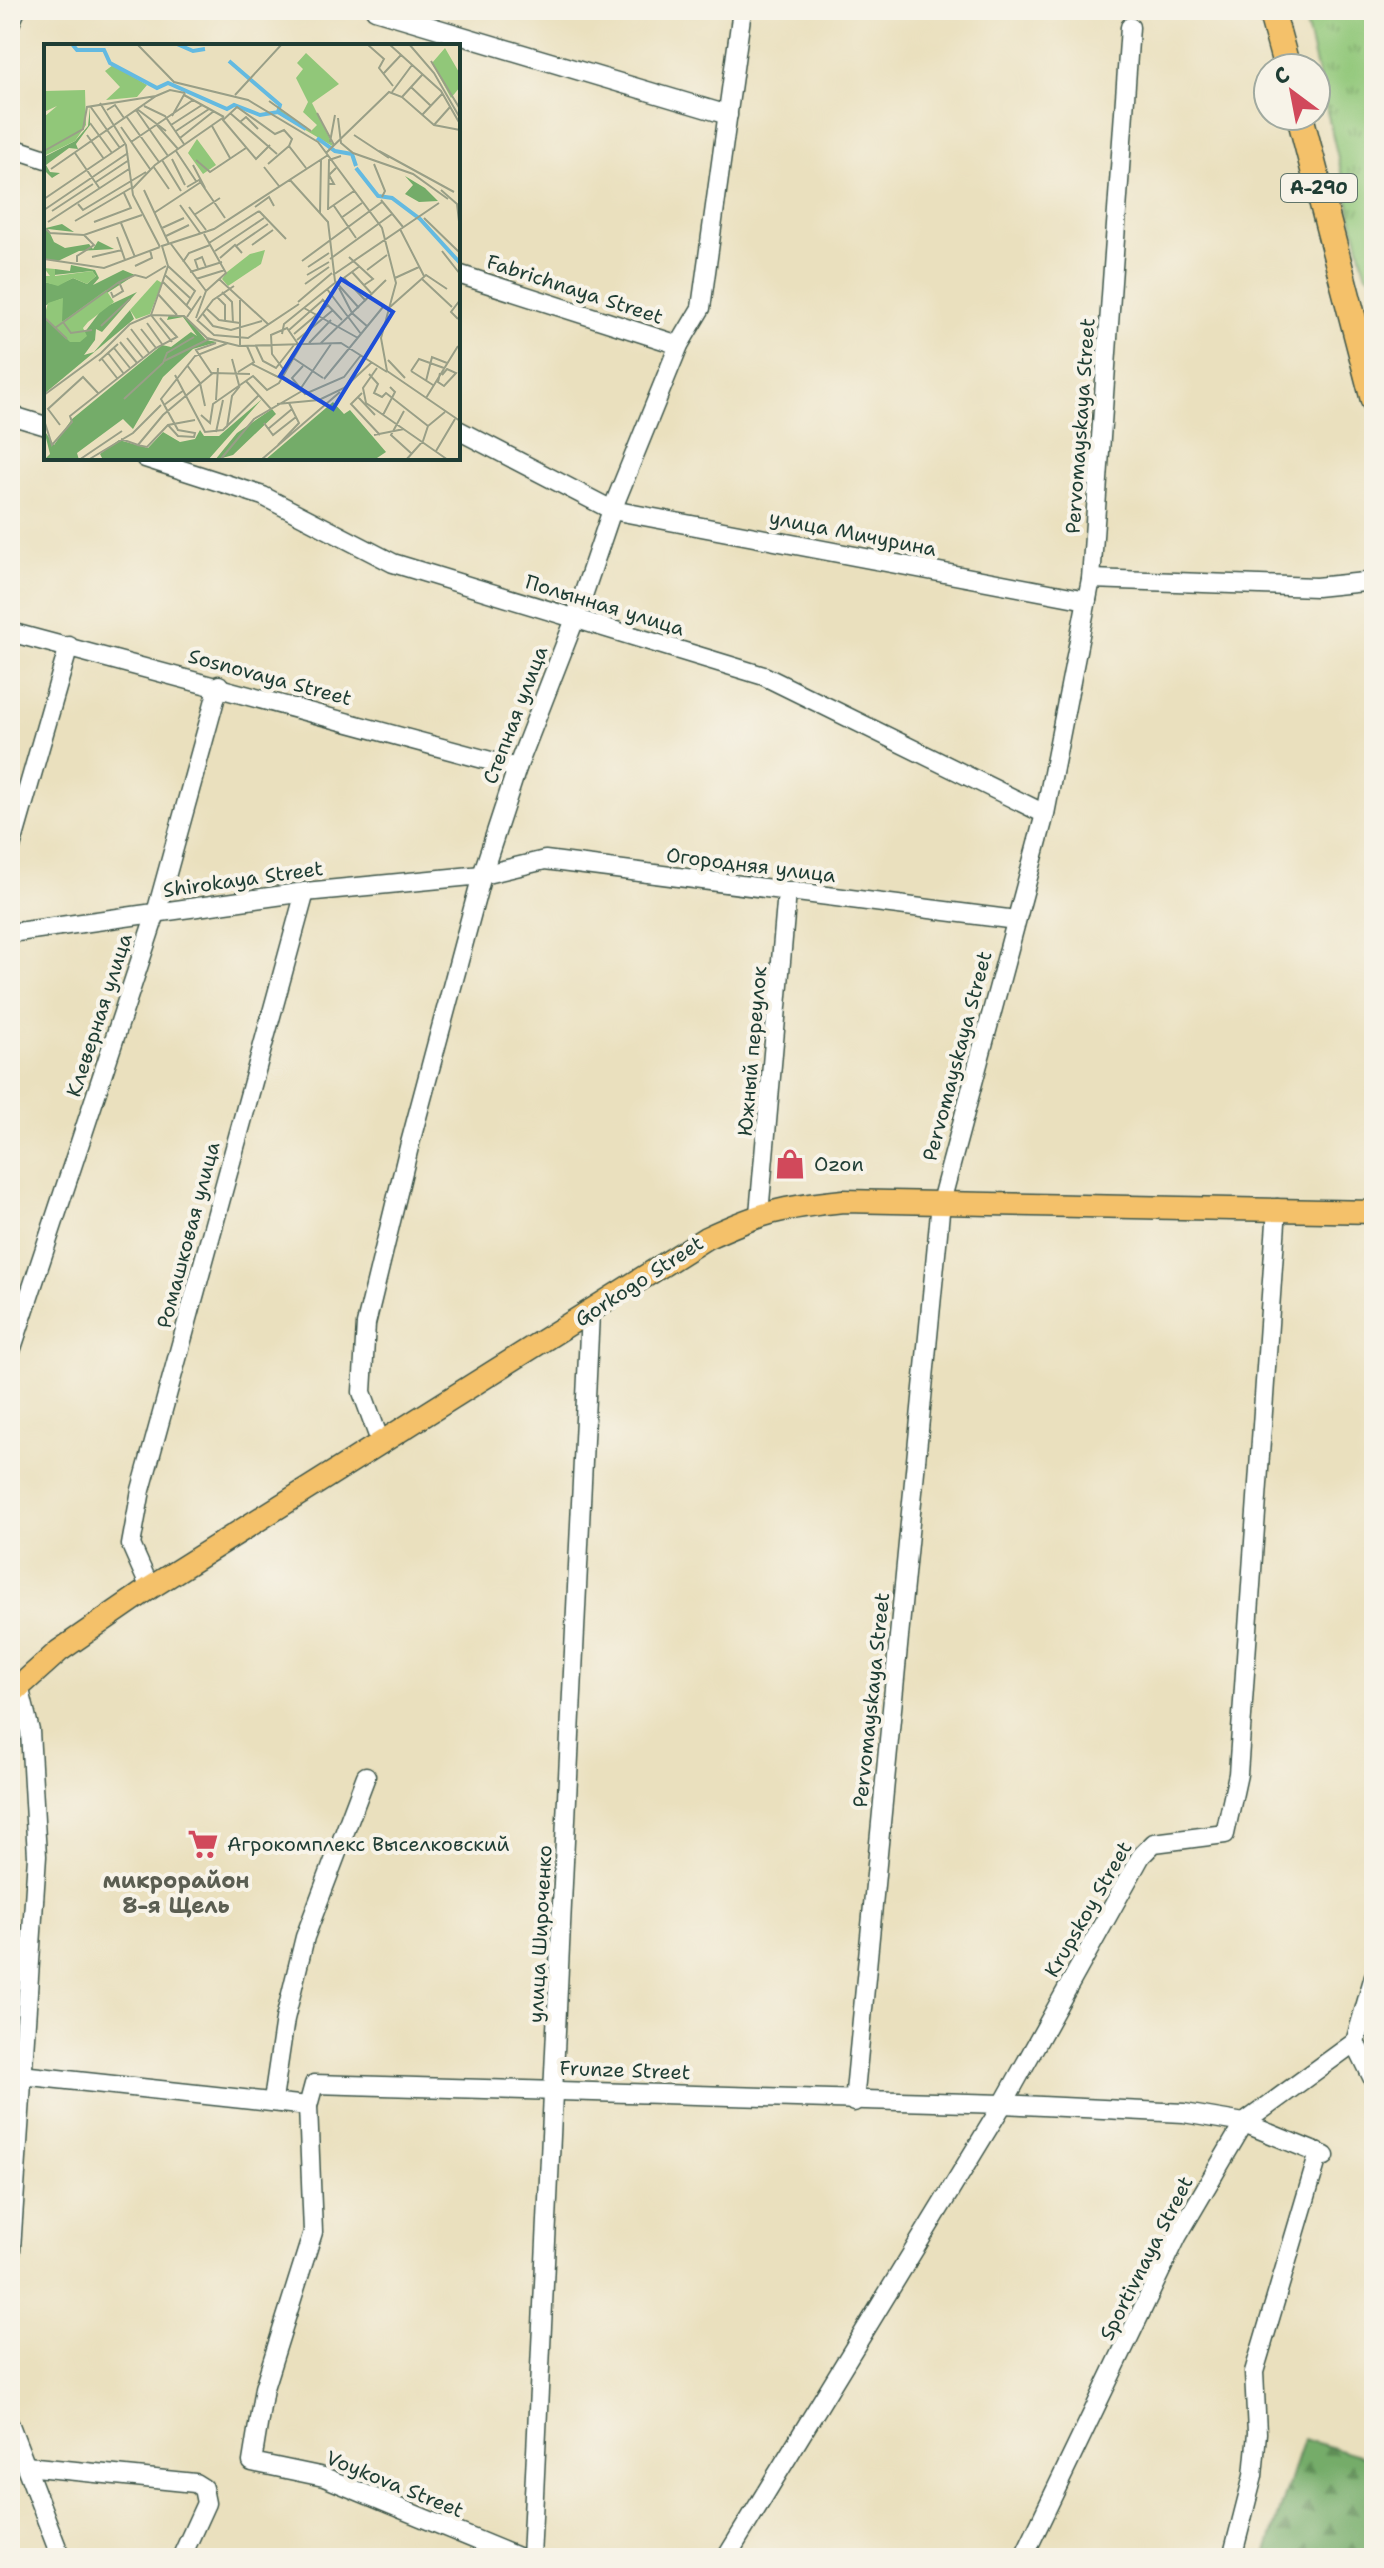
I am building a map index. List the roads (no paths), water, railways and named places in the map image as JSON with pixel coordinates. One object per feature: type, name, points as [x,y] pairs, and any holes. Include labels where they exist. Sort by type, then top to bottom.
[{"type":"highway","points":[[1272,10],[1283,52]]},
{"type":"highway","name":"А-290","points":[[1304,132],[1374,400]]},
{"type":"main road","name":"Gorkogo Street","points":[[15,1691],[59,1651],[150,1588],[706,1238],[759,1214],[783,1207],[843,1201],[1374,1212]]},
{"type":"street","points":[[10,24],[16,10]]},
{"type":"street","points":[[375,10],[728,115]]},
{"type":"street","name":"Степная улица","points":[[381,1444],[362,1392],[366,1324],[409,1147],[482,875],[517,768],[575,619],[612,510],[679,345],[701,308],[742,10]]},
{"type":"street","name":"Pervomayskaya Street","points":[[854,2102],[941,1202],[1045,814],[1091,579],[1130,27]]},
{"type":"street","points":[[10,147],[44,160]]},
{"type":"street","name":"Fabrichnaya Street","points":[[460,275],[679,345]]},
{"type":"street","points":[[10,415],[44,425]]},
{"type":"street","name":"улица Мичурина","points":[[460,431],[612,510],[1087,600]]},
{"type":"street","name":"Полынная улица","points":[[151,460],[263,496],[393,563],[764,676],[1045,814]]},
{"type":"street","points":[[1091,579],[1316,587],[1374,581]]},
{"type":"street","name":"Sosnovaya Street","points":[[10,632],[219,685],[517,768]]},
{"type":"street","points":[[10,851],[69,646]]},
{"type":"street","name":"Клеверная улица","points":[[10,1354],[156,913],[219,685]]},
{"type":"street","name":"Огородняя улица","points":[[482,875],[545,860],[1016,920]]},
{"type":"street","name":"Shirokaya Street","points":[[10,933],[305,892],[482,875]]},
{"type":"street","name":"Ромашковая улица","points":[[150,1588],[131,1545],[141,1490],[305,892]]},
{"type":"street","name":"Южный переулок","points":[[759,1214],[787,892]]},
{"type":"street","name":"Krupskoy Street","points":[[726,2558],[1003,2104],[1141,1856],[1154,1843],[1225,1834],[1238,1774],[1277,1208]]},
{"type":"street","name":"улица Широченко","points":[[531,2558],[590,1313]]},
{"type":"street","points":[[10,2264],[37,1856],[30,1731],[15,1691]]},
{"type":"street","points":[[273,2100],[285,2019],[305,1937],[366,1776]]},
{"type":"street","points":[[1374,1976],[1355,2042],[1374,2081]]},
{"type":"street","name":"Sportivnaya Street","points":[[1023,2558],[1177,2237],[1244,2123],[1355,2042]]},
{"type":"street","points":[[21,2075],[308,2106]]},
{"type":"street","name":"Frunze Street","points":[[308,2106],[314,2084],[1003,2104],[1184,2113],[1244,2123],[1322,2154],[1254,2372],[1257,2433],[1253,2476],[1232,2558]]},
{"type":"street","name":"Voykova Street","points":[[308,2106],[313,2232],[264,2388],[252,2462],[324,2477],[520,2558]]},
{"type":"street","points":[[10,2425],[61,2558]]},
{"type":"street","points":[[26,2466],[195,2483],[203,2488],[206,2503],[181,2558]]},
{"type":"place","name":"Ozon","points":[[790,1164]]},
{"type":"place","name":"Агрокомплекс Выселковский","points":[[203,1844]]},
{"type":"district","name":"микрорайон 8-я Щель","points":[[176,1892]]}]
